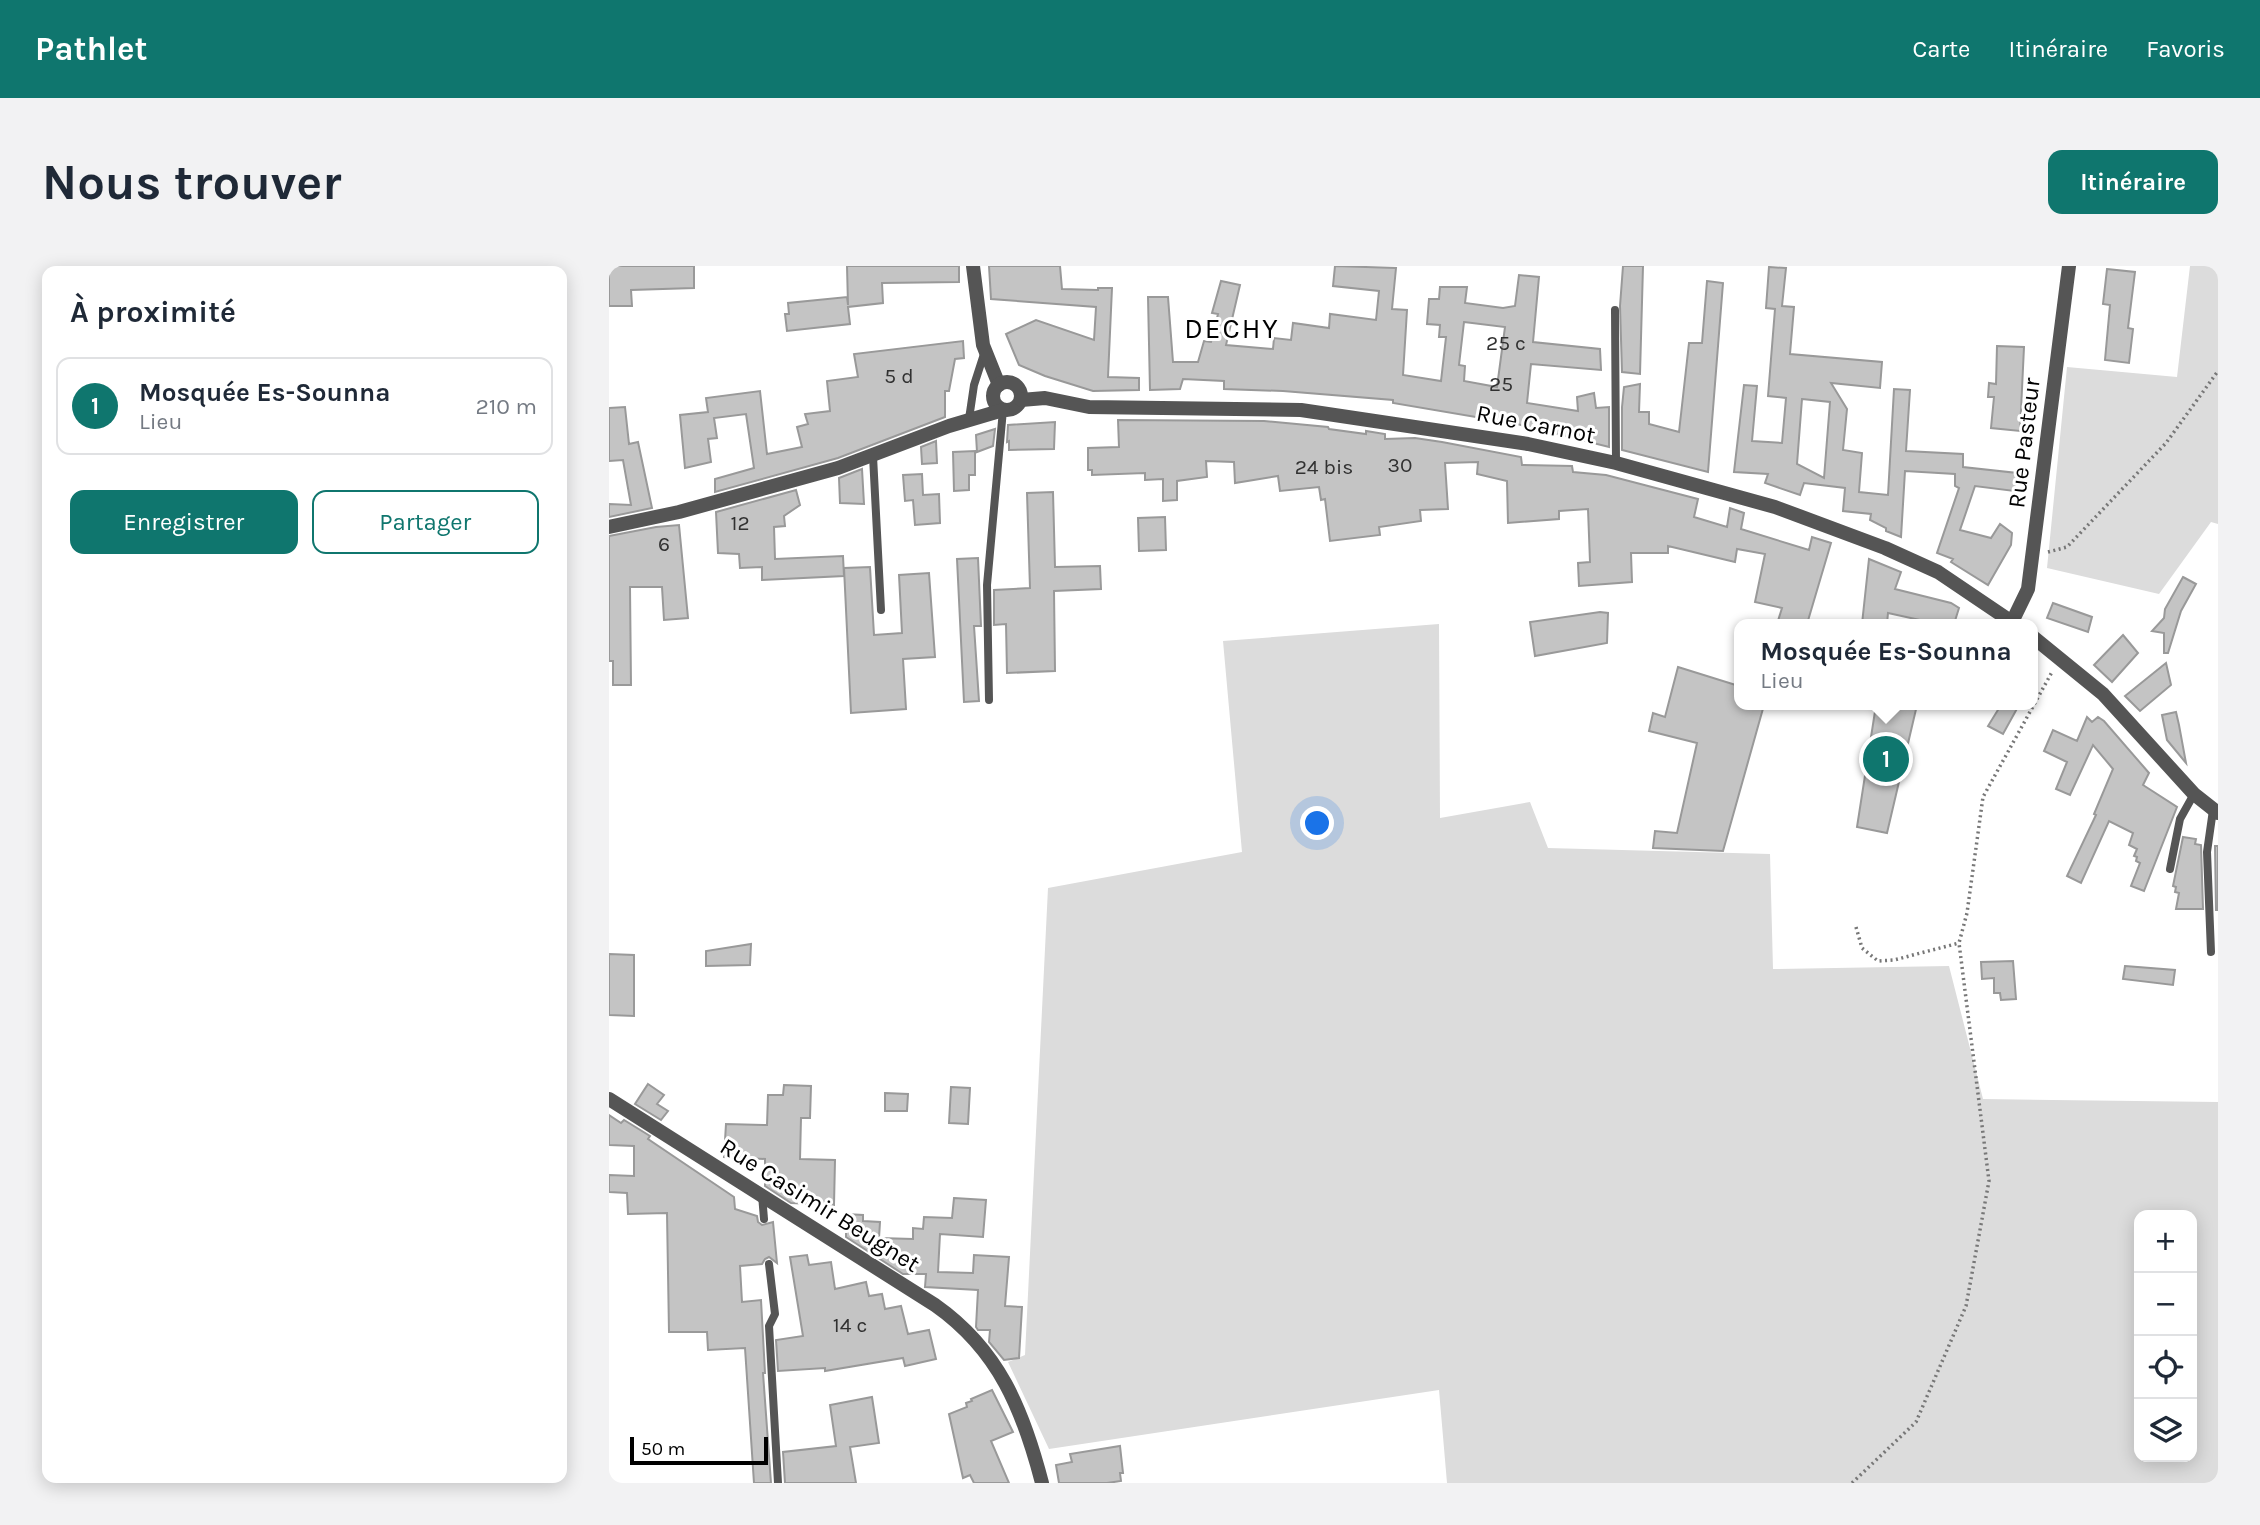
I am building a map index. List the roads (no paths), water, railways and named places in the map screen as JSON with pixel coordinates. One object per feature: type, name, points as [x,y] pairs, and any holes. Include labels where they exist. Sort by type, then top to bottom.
[{"type":"street","points":[[973,266],[985,351],[999,385]]},
{"type":"street","name":"Rue Pasteur","points":[[2016,619],[2028,589],[2033,556],[2069,266]]},
{"type":"street","points":[[609,527],[679,512],[831,470],[969,419],[1014,408],[1021,400],[1021,391],[1007,382],[999,385],[994,392],[994,401],[1003,410]]},
{"type":"street","name":"Rue Carnot","points":[[1021,400],[1039,397],[1089,407],[1301,410],[1528,443],[1616,463],[1775,507],[1885,548],[1938,572],[2008,619]]},
{"type":"street","points":[[2038,641],[2119,710],[2194,794],[2215,811]]},
{"type":"street","name":"Rue Casimir Beugnet","points":[[609,1099],[943,1311],[966,1330],[995,1364],[1026,1427],[1042,1483]]},
{"type":"lane","points":[[1615,310],[1616,463]]},
{"type":"lane","points":[[969,419],[974,385],[985,351]]},
{"type":"lane","points":[[989,700],[987,585],[1003,410]]},
{"type":"lane","points":[[873,456],[881,610]]},
{"type":"lane","points":[[2170,869],[2180,819],[2194,794]]},
{"type":"lane","points":[[2211,952],[2207,852],[2215,811]]},
{"type":"lane","points":[[762,1195],[764,1219]]},
{"type":"lane","points":[[769,1264],[775,1314],[769,1326],[778,1483]]},
{"type":"place","name":"Mosquée Es-Sounna","points":[[1886,759]]},
{"type":"district","name":"DECHY","points":[[1232,328]]}]
